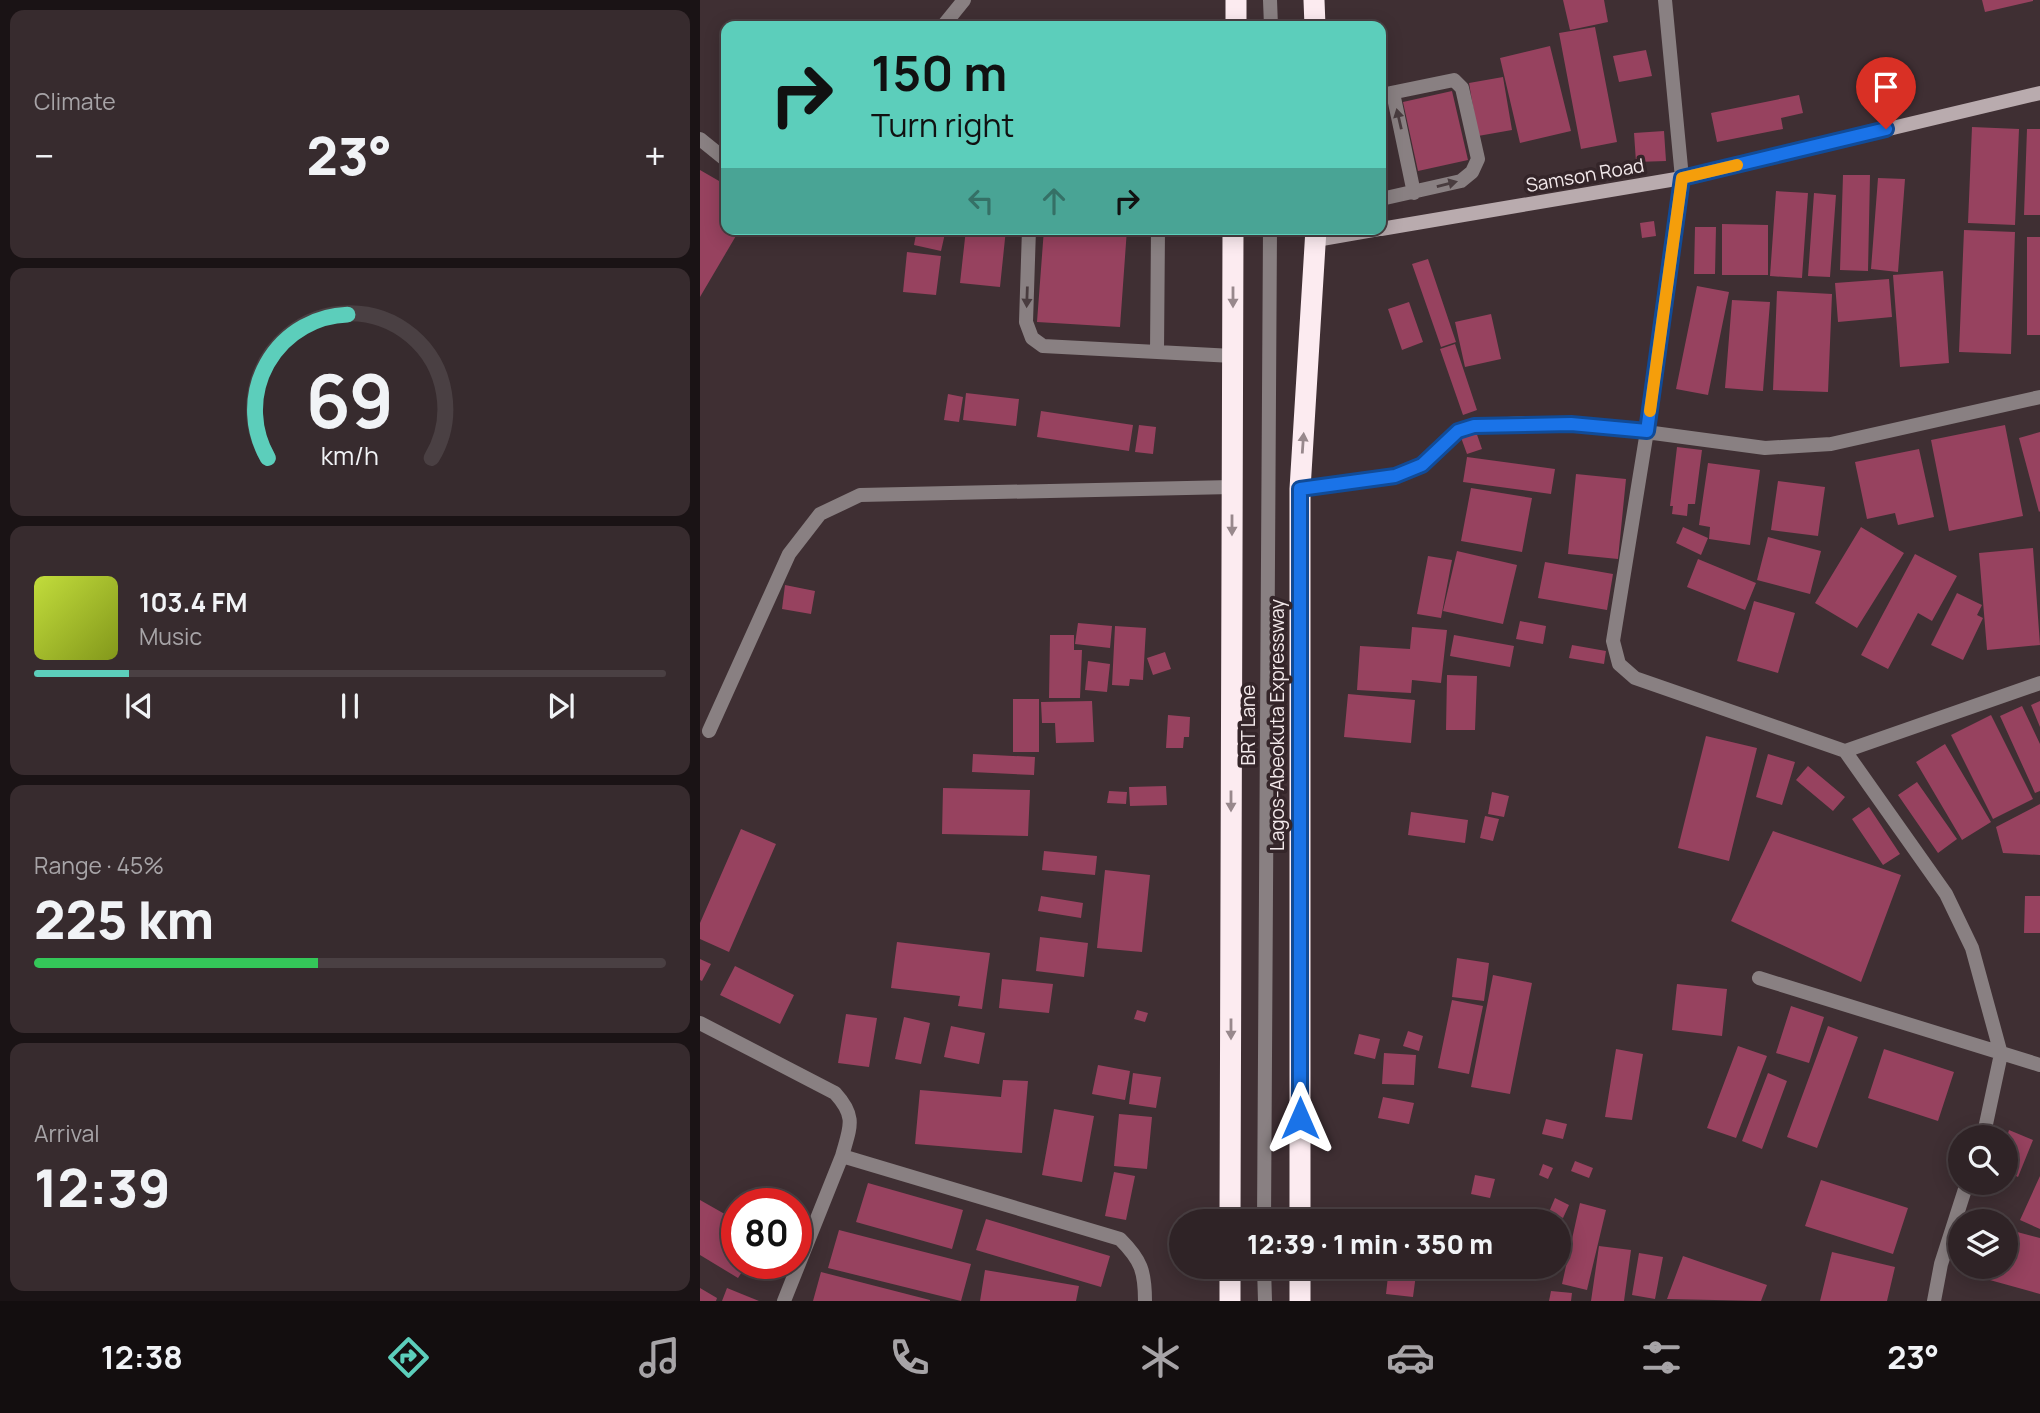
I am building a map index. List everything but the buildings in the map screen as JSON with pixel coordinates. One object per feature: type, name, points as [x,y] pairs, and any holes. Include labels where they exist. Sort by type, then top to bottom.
[{"type":"highway","points":[[1236,0],[1236,21]]},
{"type":"highway","points":[[1314,0],[1315,21]]},
{"type":"highway","points":[[1230,1209],[1234,235]]},
{"type":"highway","name":"Lagos-Abeokuta Expressway","points":[[1300,1209],[1300,489],[1316,235]]},
{"type":"highway","points":[[1230,1279],[1230,1301]]},
{"type":"highway","points":[[1300,1279],[1300,1301]]},
{"type":"street","points":[[947,21],[964,0]]},
{"type":"street","points":[[1270,0],[1271,21]]},
{"type":"street","points":[[1665,0],[1682,178],[1647,431],[1612,641],[1619,664],[1635,678],[1844,751],[1946,894],[1972,948],[2001,1054],[1986,1125]]},
{"type":"street","points":[[1386,198],[1414,193],[1461,181],[1472,172],[1478,159],[1462,88],[1454,80],[1387,94],[1414,193]]},
{"type":"street","name":"Samson Road","points":[[1386,228],[1682,178],[2040,93]]},
{"type":"street","points":[[700,139],[721,156]]},
{"type":"street","points":[[1029,235],[1026,322],[1032,338],[1043,346],[1233,356]]},
{"type":"street","points":[[1157,351],[1158,235]]},
{"type":"street","name":"BRT Lane","points":[[1264,1209],[1270,235]]},
{"type":"street","points":[[1300,489],[1395,476],[1422,465],[1458,431],[1474,426],[1566,424],[1647,431],[1765,448],[1831,444],[2040,397]]},
{"type":"street","points":[[709,731],[789,554],[820,514],[860,495],[1232,487]]},
{"type":"street","points":[[1844,751],[2040,682]]},
{"type":"street","points":[[1759,978],[2040,1065]]},
{"type":"street","points":[[700,1023],[835,1093],[849,1108],[850,1124],[842,1156],[784,1301]]},
{"type":"street","points":[[842,1156],[1120,1239],[1137,1256],[1145,1278],[1144,1301]]},
{"type":"street","points":[[1934,1301],[1941,1264],[1963,1195]]},
{"type":"street","points":[[1264,1279],[1265,1301]]},
{"type":"slow traffic","points":[[1650,411],[1682,178],[1737,165]]},
{"type":"route","points":[[1300,1118],[1300,489],[1395,476],[1422,465],[1458,431],[1474,426],[1571,424],[1647,431],[1682,178],[1886,129]]}]
